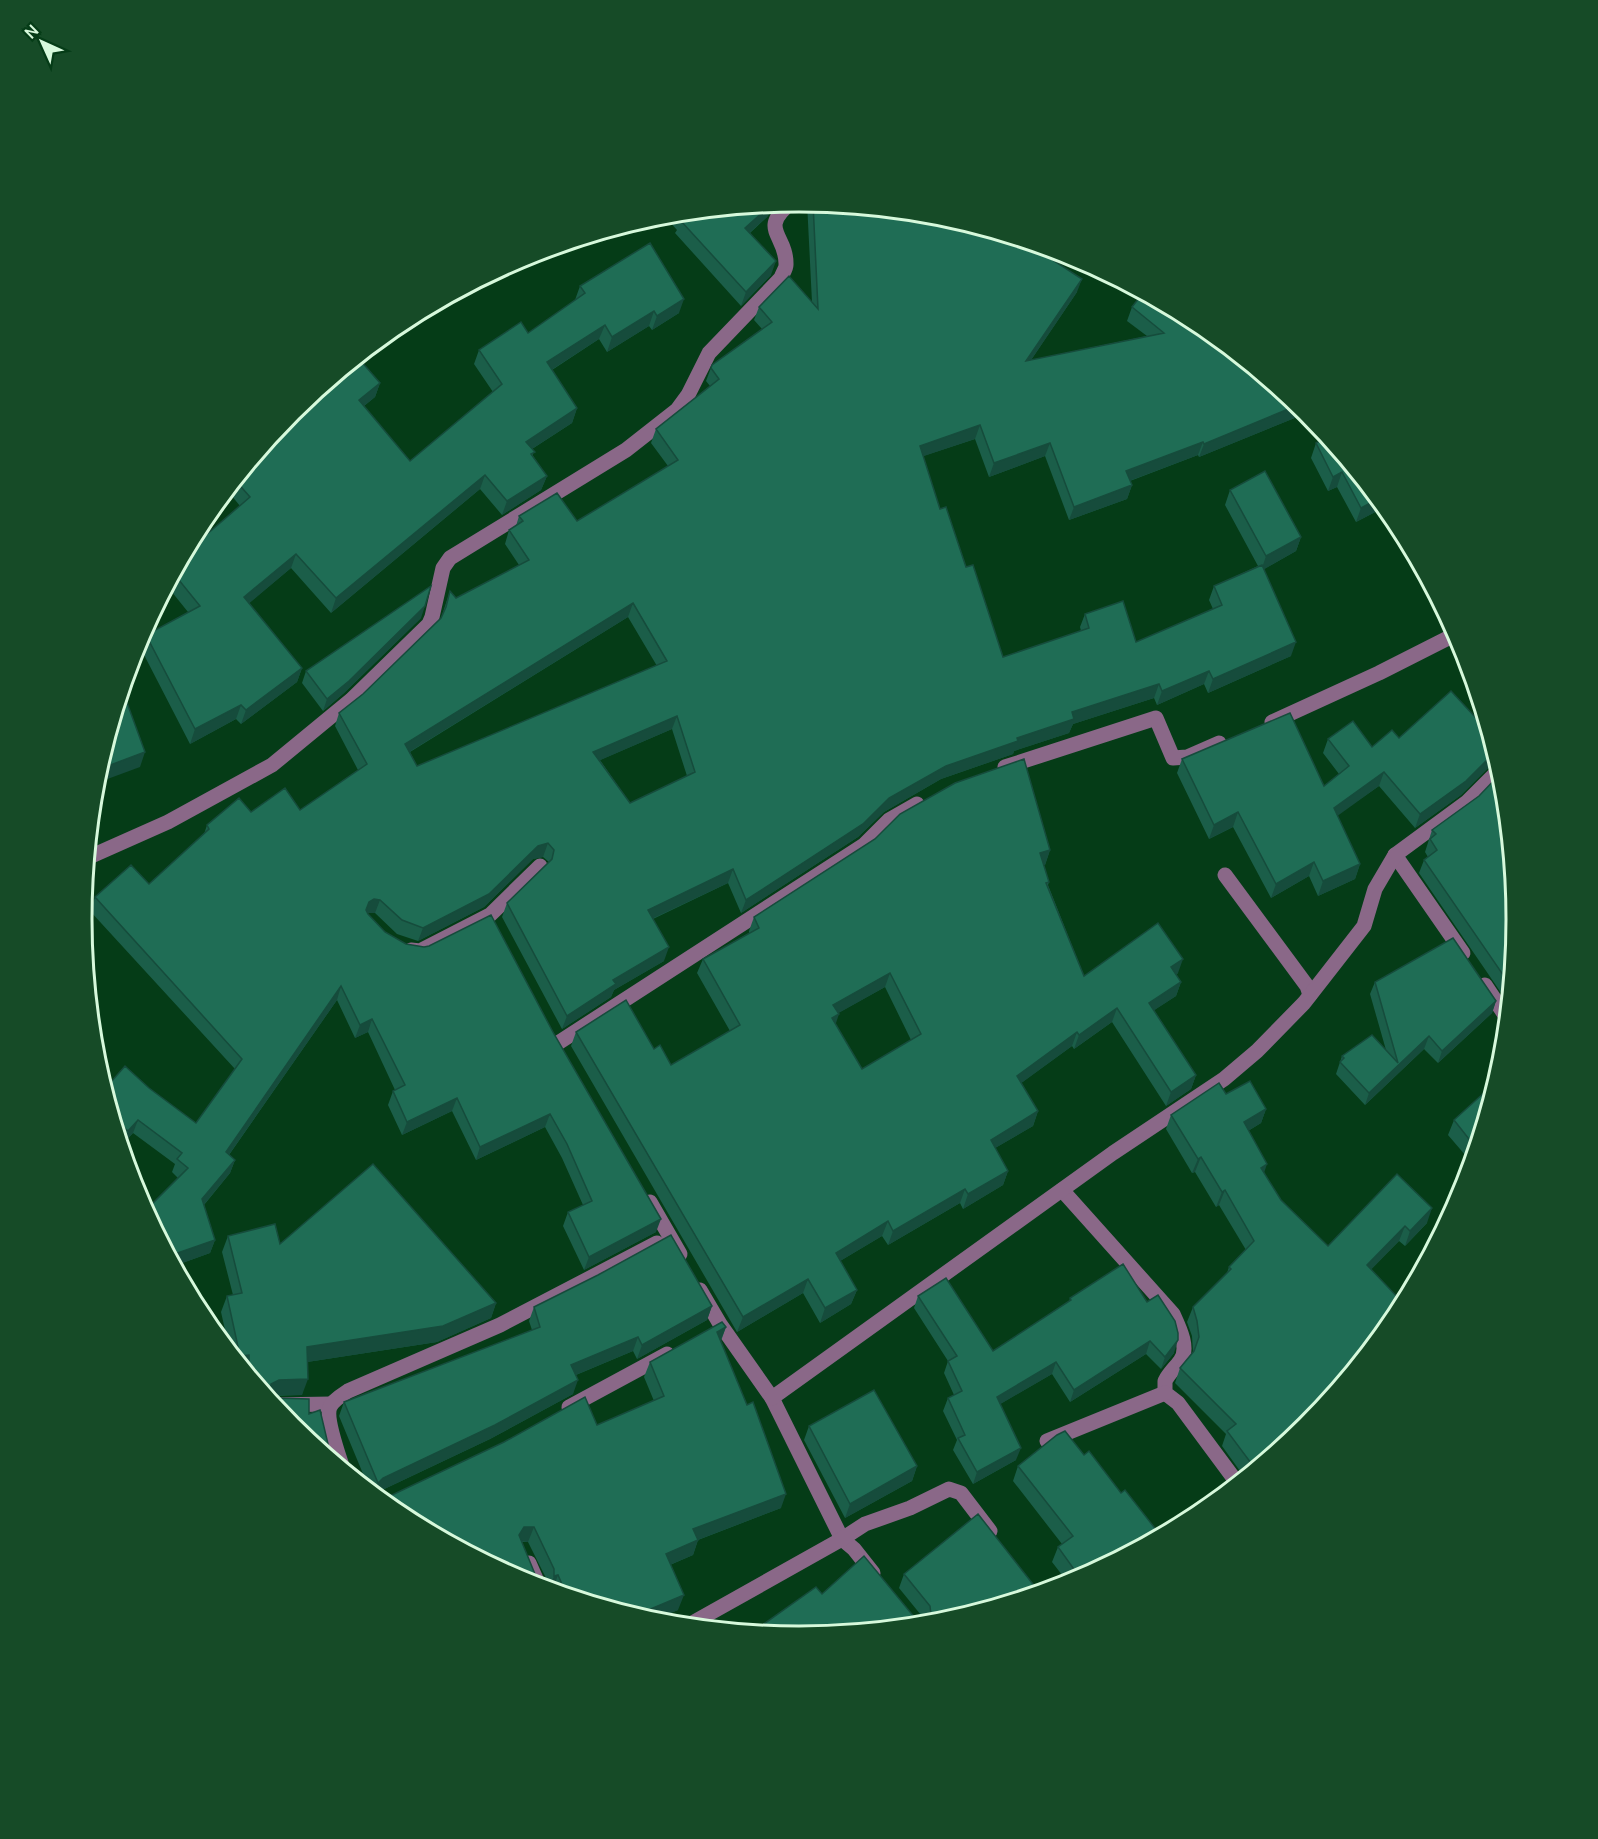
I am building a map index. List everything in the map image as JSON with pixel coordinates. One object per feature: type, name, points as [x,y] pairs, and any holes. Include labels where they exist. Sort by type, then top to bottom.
[{"type":"street","points":[[95,854],[168,822],[272,765],[351,700],[429,624],[443,568],[450,558],[626,450],[677,410],[688,395],[709,353],[781,278],[786,266],[774,225],[780,213]]},
{"type":"street","points":[[1263,725],[1379,673],[1448,638]]},
{"type":"street","points":[[989,773],[1156,718],[1173,758],[1187,757],[1231,739]]},
{"type":"street","points":[[772,1398],[1062,1190],[1224,1079],[1257,1051],[1310,995],[1364,926],[1375,889],[1395,855],[1467,802],[1492,777]]},
{"type":"street","points":[[558,1043],[864,844],[889,820],[927,799]]},
{"type":"street","points":[[1395,855],[1500,1008]]},
{"type":"street","points":[[397,946],[420,951],[493,922],[540,866]]},
{"type":"street","points":[[1225,875],[1307,986],[1310,995]]},
{"type":"street","points":[[640,1186],[689,1271],[715,1327],[772,1398],[842,1539],[854,1549],[882,1583]]},
{"type":"street","points":[[1062,1190],[1173,1314],[1182,1339],[1184,1353],[1181,1361],[1165,1381],[1165,1393]]},
{"type":"street","points":[[339,1457],[328,1409],[348,1391],[500,1325],[670,1236]]},
{"type":"street","points":[[557,1414],[682,1346]]},
{"type":"street","points":[[1047,1441],[1165,1393]]},
{"type":"street","points":[[1165,1393],[1178,1403],[1234,1478]]},
{"type":"street","points":[[285,1406],[331,1404]]},
{"type":"street","points":[[699,1620],[842,1539],[864,1524],[910,1508],[949,1489],[961,1493],[1001,1545]]},
{"type":"street","points":[[523,1550],[535,1575]]},
{"type":"building","points":[[813,213],[891,218],[937,226],[982,236],[1052,259],[1082,279],[1026,361],[1164,333],[1132,307],[1138,299],[1192,331],[1230,358],[1288,409],[1204,444],[1203,442],[1126,471],[1132,485],[1074,507],[1050,443],[994,463],[980,425],[920,446],[940,509],[946,507],[966,567],[973,565],[1003,657],[1089,628],[1085,614],[1123,601],[1136,642],[1222,605],[1214,586],[1262,565],[1296,642],[1213,679],[1209,671],[1162,691],[1159,684],[1072,712],[1074,719],[1017,738],[1018,741],[946,766],[889,798],[863,824],[746,900],[733,869],[648,910],[669,947],[613,980],[616,984],[567,1016],[507,903],[552,859],[554,850],[548,843],[538,846],[489,894],[423,928],[402,920],[380,900],[374,899],[369,902],[366,910],[385,932],[406,944],[424,947],[491,915],[554,1034],[661,1219],[589,1257],[568,1212],[592,1201],[567,1144],[550,1114],[480,1147],[457,1098],[407,1122],[393,1091],[405,1085],[372,1019],[360,1025],[341,986],[226,1152],[235,1160],[202,1199],[215,1240],[176,1254],[152,1204],[188,1168],[177,1159],[182,1153],[138,1120],[128,1131],[123,1127],[111,1082],[125,1066],[149,1088],[196,1123],[242,1059],[95,897],[131,865],[149,884],[209,829],[207,825],[239,798],[251,812],[285,788],[300,810],[367,764],[339,713],[363,694],[441,618],[450,591],[456,598],[529,560],[509,530],[523,521],[519,516],[557,493],[577,521],[678,460],[656,429],[719,379],[711,368],[712,365],[772,322],[759,307],[789,276],[818,309]],"holes":[[[633,603],[667,661],[417,766],[405,744]],[[677,716],[695,772],[630,803],[593,752]]]},
{"type":"building","points":[[761,214],[745,228],[776,261],[746,292],[682,222]]},
{"type":"building","points":[[650,243],[684,299],[657,316],[654,311],[612,337],[605,325],[547,362],[577,408],[526,442],[535,452],[531,454],[547,476],[507,501],[485,475],[336,598],[296,554],[244,597],[302,668],[246,710],[241,705],[195,729],[149,640],[153,631],[200,606],[179,580],[206,535],[250,497],[240,486],[267,453],[299,419],[362,363],[380,383],[359,400],[410,461],[502,384],[479,350],[521,322],[528,333],[585,293],[580,286]]},
{"type":"building","points":[[1320,441],[1331,453],[1370,503],[1361,508],[1342,472],[1333,477],[1316,443]]},
{"type":"building","points":[[1265,471],[1301,537],[1266,556],[1230,490]]},
{"type":"building","points":[[431,586],[425,606],[349,681],[327,699],[306,671]]},
{"type":"building","points":[[1451,691],[1477,719],[1488,759],[1466,781],[1420,814],[1384,772],[1334,808],[1360,864],[1323,881],[1314,862],[1276,884],[1238,812],[1214,825],[1182,759],[1290,713],[1324,786],[1349,766],[1328,739],[1353,721],[1372,747],[1392,730],[1399,738]]},
{"type":"building","points":[[126,701],[145,752],[109,766]]},
{"type":"building","points":[[1024,759],[1050,850],[1040,853],[1049,882],[1046,883],[1084,976],[1158,923],[1183,959],[1171,967],[1181,982],[1149,1003],[1196,1075],[1171,1092],[1117,1008],[1079,1035],[1077,1032],[1017,1076],[1038,1111],[991,1140],[1008,1171],[968,1194],[965,1189],[893,1231],[888,1221],[836,1253],[857,1290],[825,1308],[808,1279],[743,1317],[576,1032],[626,1000],[654,1049],[660,1045],[671,1065],[740,1025],[703,959],[759,928],[754,917],[875,839],[900,814],[955,783]],"holes":[[[890,973],[921,1034],[862,1069],[832,1018],[839,1014],[833,1005]]]},
{"type":"building","points":[[1493,781],[1505,873],[1504,976],[1424,860],[1437,850],[1430,839],[1436,834],[1432,830],[1479,796]]},
{"type":"building","points":[[1453,938],[1496,1001],[1442,1051],[1429,1036],[1369,1093],[1340,1062],[1344,1058],[1342,1056],[1372,1035],[1398,1063],[1375,982]]},
{"type":"building","points":[[1250,1081],[1266,1109],[1244,1122],[1267,1164],[1261,1168],[1281,1200],[1328,1246],[1397,1174],[1432,1208],[1410,1231],[1405,1226],[1367,1265],[1397,1297],[1387,1313],[1331,1386],[1299,1420],[1251,1463],[1227,1431],[1236,1424],[1180,1368],[1194,1351],[1199,1337],[1193,1307],[1231,1269],[1229,1267],[1254,1241],[1225,1190],[1222,1192],[1201,1157],[1198,1159],[1171,1115],[1219,1083],[1226,1094]]},
{"type":"building","points":[[1485,1092],[1471,1141],[1454,1120]]},
{"type":"building","points":[[373,1164],[496,1303],[443,1326],[307,1347],[308,1379],[279,1380],[271,1384],[270,1390],[249,1364],[249,1355],[243,1356],[239,1351],[227,1296],[242,1293],[228,1236],[275,1224],[280,1244]]},
{"type":"building","points":[[671,1235],[712,1306],[642,1345],[638,1337],[571,1365],[578,1380],[495,1425],[383,1478],[378,1483],[344,1402],[540,1327],[534,1307]]},
{"type":"building","points":[[1123,1264],[1147,1302],[1158,1295],[1175,1321],[1178,1340],[1165,1357],[1150,1341],[1074,1390],[1056,1362],[997,1397],[1021,1448],[977,1472],[958,1438],[965,1435],[948,1398],[962,1391],[948,1361],[957,1356],[918,1296],[946,1278],[993,1351]]},
{"type":"building","points":[[722,1322],[726,1327],[717,1332],[747,1405],[753,1402],[786,1494],[693,1529],[698,1540],[666,1554],[684,1595],[648,1610],[572,1589],[563,1586],[558,1575],[554,1576],[554,1569],[534,1527],[524,1527],[519,1535],[536,1576],[486,1554],[445,1532],[388,1495],[504,1442],[585,1397],[597,1425],[664,1396],[650,1362]]},
{"type":"building","points":[[874,1390],[917,1466],[850,1504],[809,1426]]},
{"type":"building","points":[[278,1398],[309,1399],[309,1414],[320,1410],[329,1447]]},
{"type":"building","points":[[1065,1431],[1084,1455],[1089,1451],[1121,1493],[1125,1490],[1156,1530],[1075,1571],[1058,1547],[1073,1536],[1018,1466]]},
{"type":"building","points":[[978,1514],[1034,1586],[982,1603],[931,1614],[930,1606],[904,1574]]},
{"type":"building","points":[[864,1556],[914,1617],[845,1625],[762,1625],[816,1587],[822,1594]]}]
